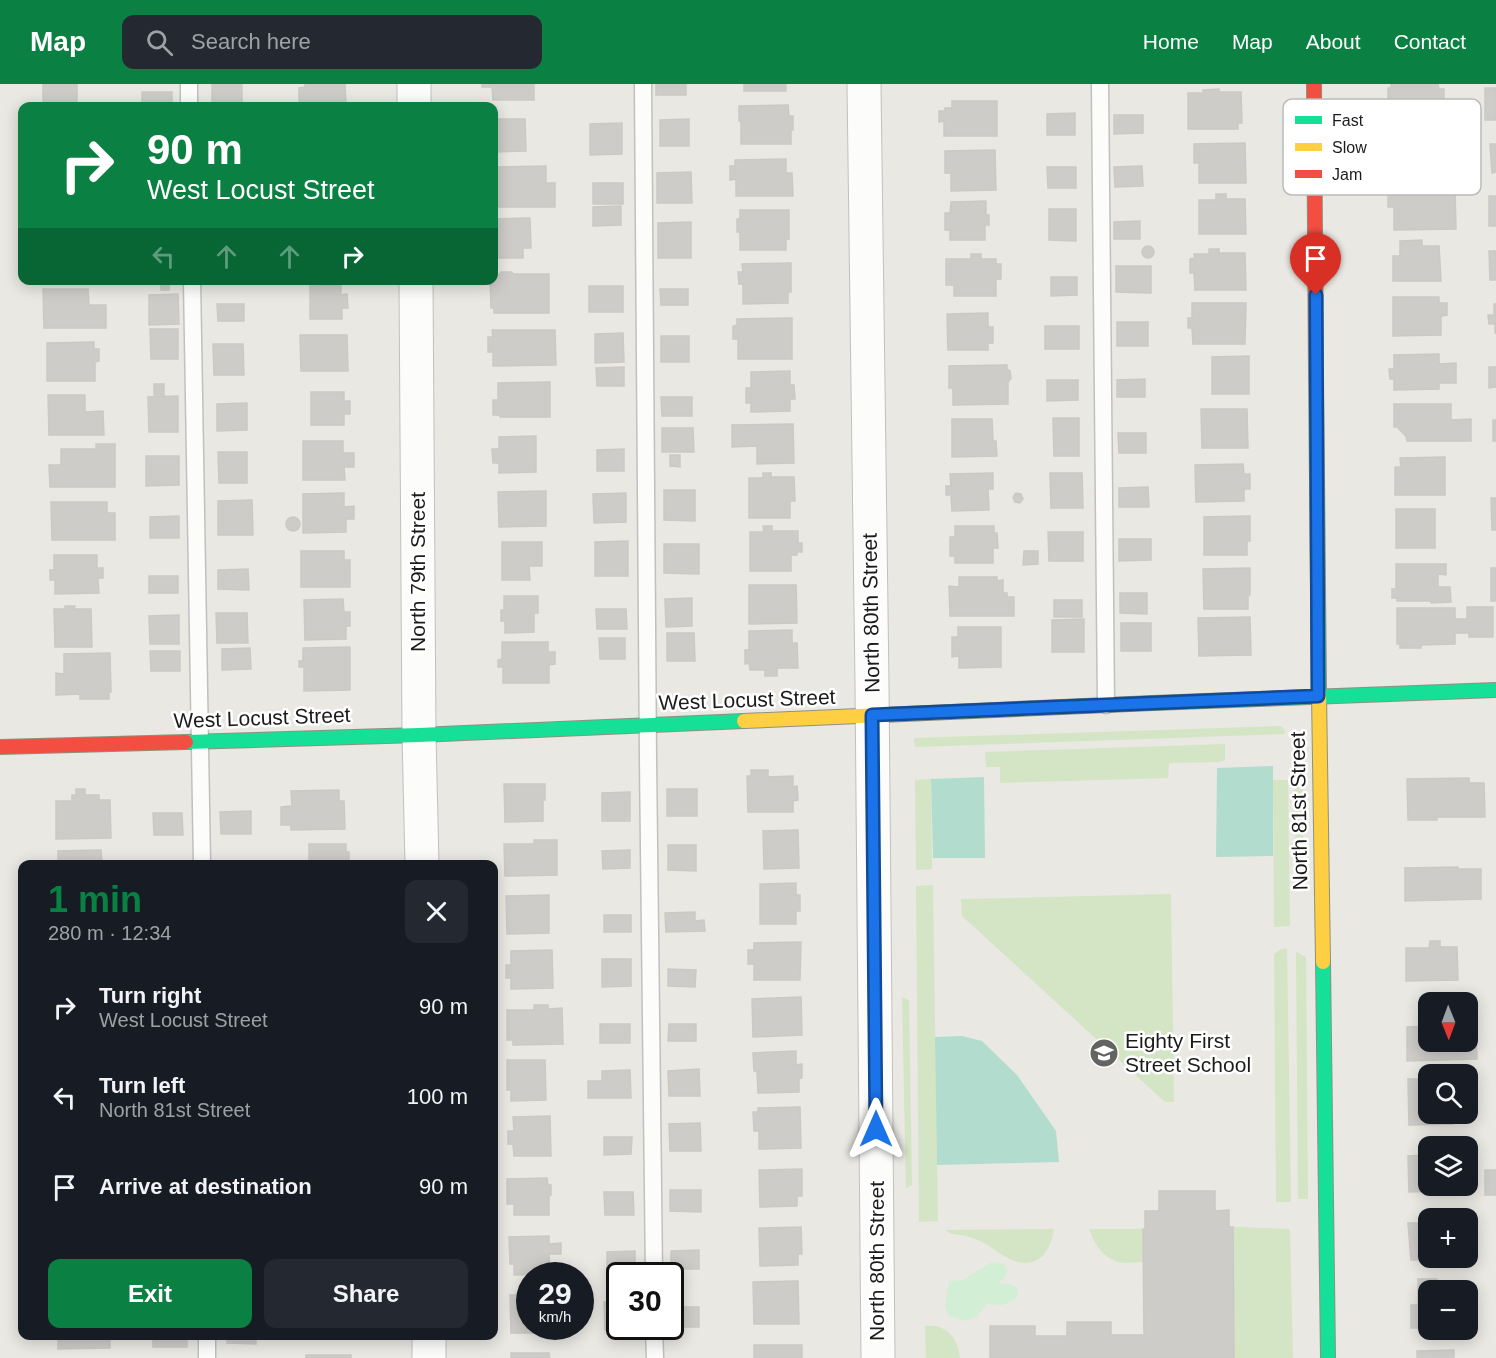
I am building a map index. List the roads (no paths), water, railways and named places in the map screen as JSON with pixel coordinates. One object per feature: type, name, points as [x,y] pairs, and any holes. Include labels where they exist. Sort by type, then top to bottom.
[{"type":"street","points":[[414,84],[414,102]]},
{"type":"street","name":"North 80th Street","points":[[864,84],[878,1358]]},
{"type":"street","name":"North 81st Street","points":[[1314,84],[1314,99]]},
{"type":"street","name":"North 81st Street","points":[[1315,195],[1318,696],[1328,1358]]},
{"type":"street","name":"North 79th Street","points":[[416,285],[422,860]]},
{"type":"street","name":"West Locust Street","points":[[0,747],[419,735],[1496,690]]},
{"type":"street","points":[[429,1340],[429,1358]]},
{"type":"lane","points":[[189,84],[189,102]]},
{"type":"lane","points":[[643,84],[654,1262]]},
{"type":"lane","points":[[1100,84],[1106,705]]},
{"type":"lane","points":[[192,285],[202,860]]},
{"type":"lane","points":[[207,1340],[207,1358]]},
{"type":"lane","points":[[654,1340],[655,1358]]},
{"type":"place","name":"Eighty First Street School","points":[[1104,1053]]}]
